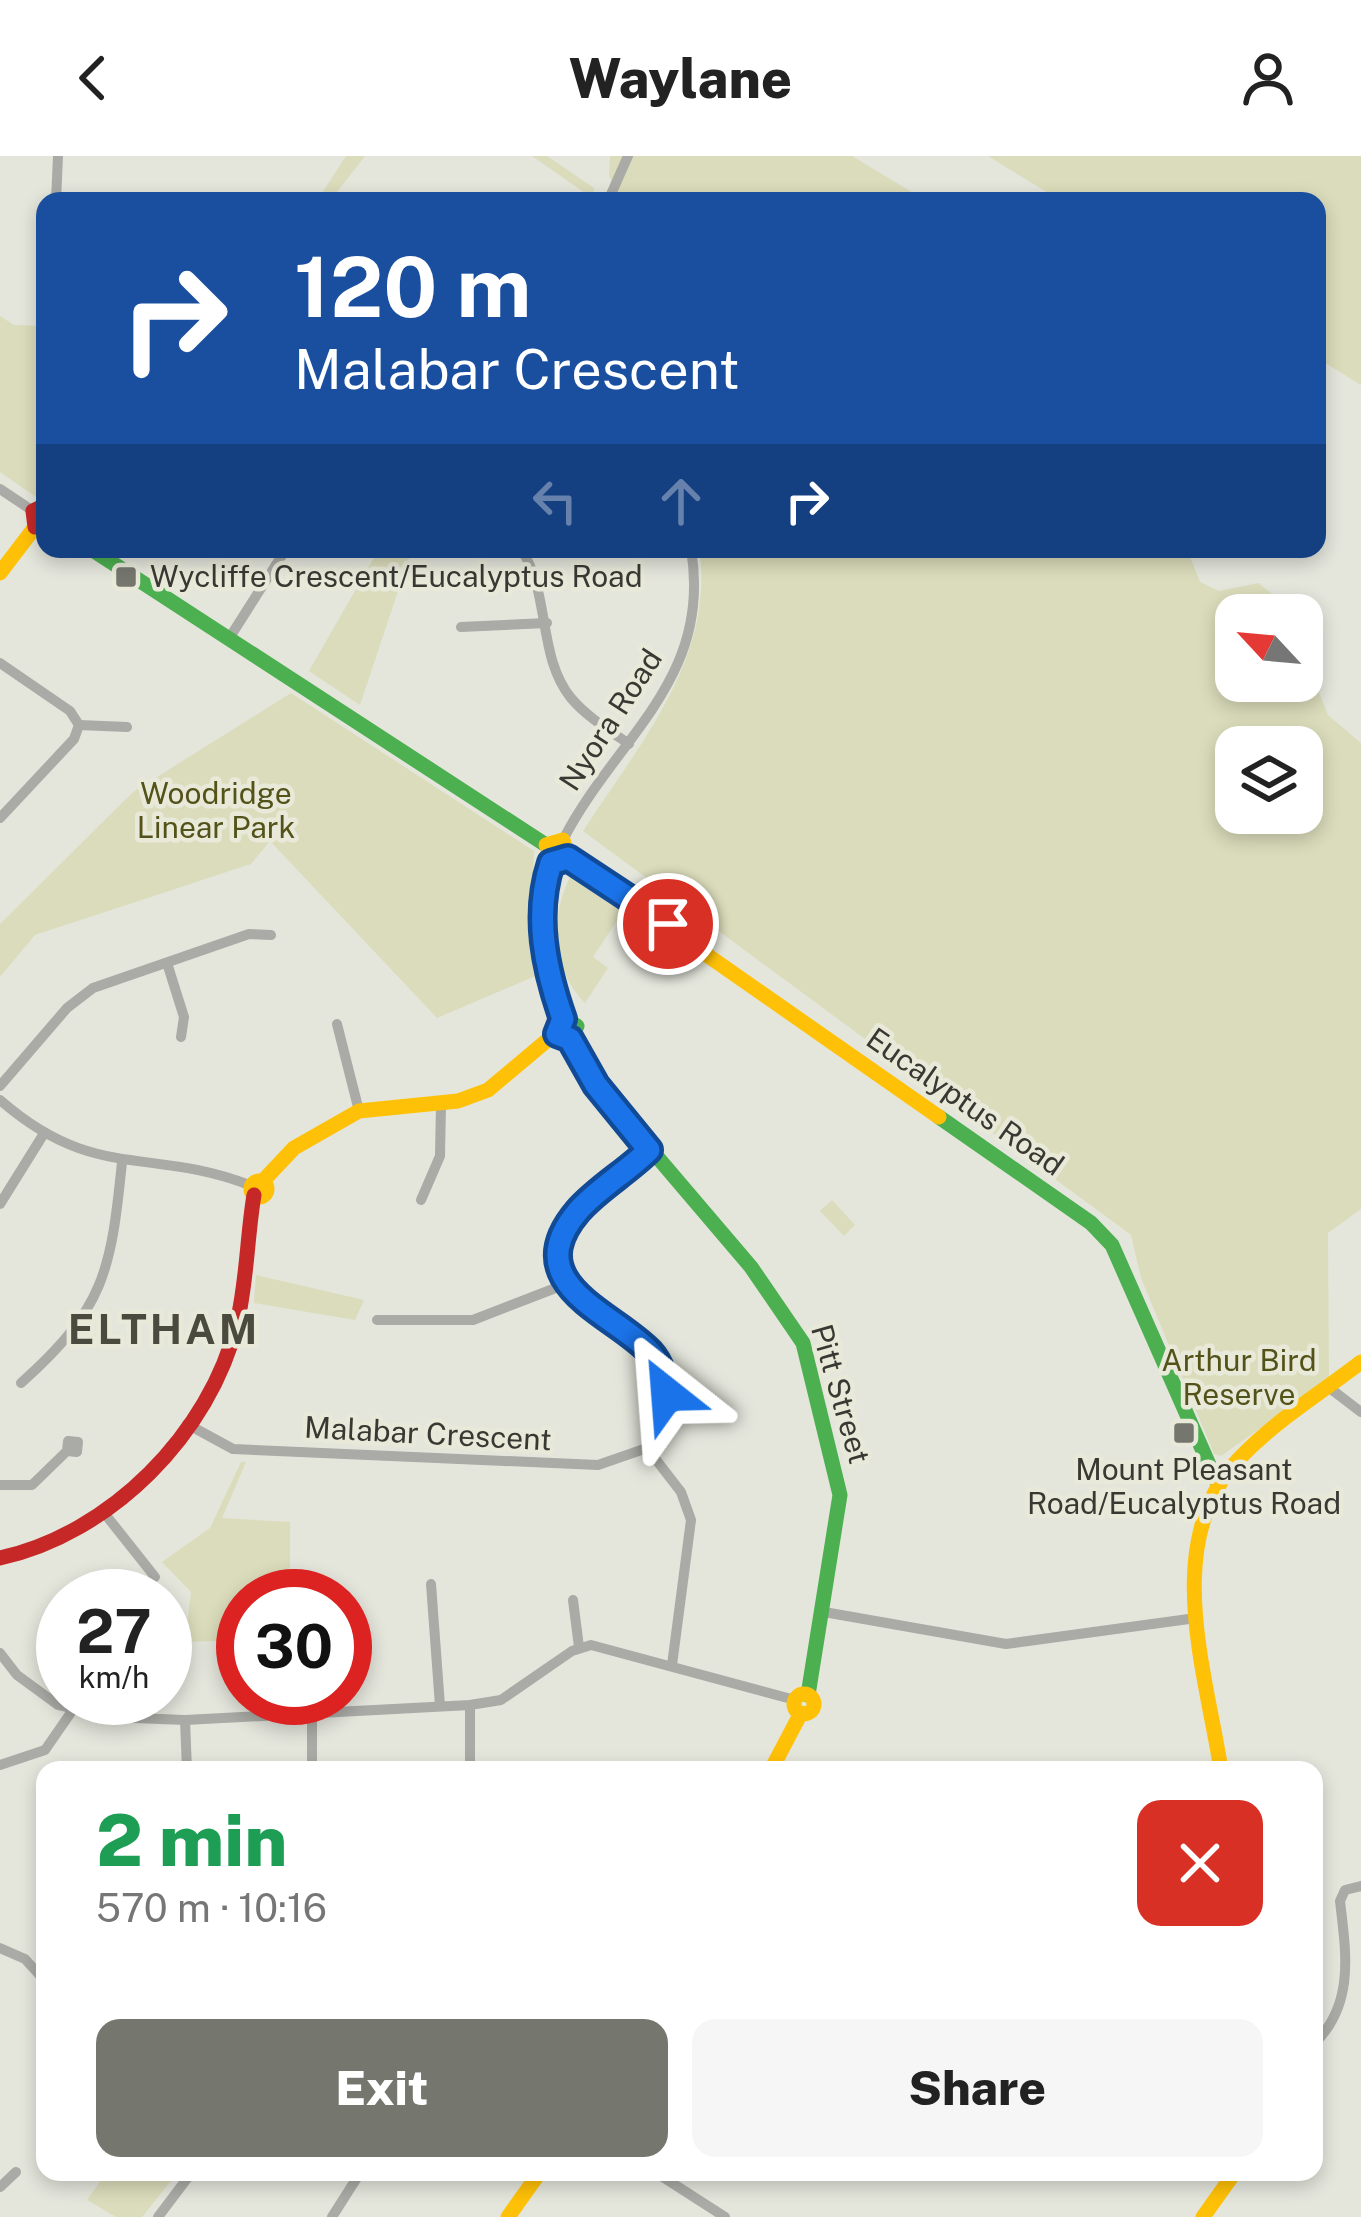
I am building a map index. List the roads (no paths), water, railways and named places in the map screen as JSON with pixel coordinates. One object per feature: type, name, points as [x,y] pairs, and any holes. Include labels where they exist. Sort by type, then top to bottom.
[{"type":"street","points":[[56,192],[58,156]]},
{"type":"street","points":[[612,192],[628,156]]},
{"type":"street","points":[[0,489],[36,516]]},
{"type":"street","points":[[0,573],[36,522]]},
{"type":"street","points":[[105,558],[555,843],[560,861]]},
{"type":"street","points":[[230,637],[280,558]]},
{"type":"street","points":[[525,558],[544,596],[556,670],[567,694],[629,744]]},
{"type":"street","name":"Nyora Road","points":[[555,843],[680,668],[694,578],[692,558]]},
{"type":"street","points":[[460,627],[547,623]]},
{"type":"street","points":[[0,663],[70,711],[79,725]]},
{"type":"street","points":[[79,725],[128,727]]},
{"type":"street","points":[[0,818],[74,739],[79,725]]},
{"type":"street","name":"Pitt Street","points":[[560,861],[540,906],[549,979],[563,1030],[596,1085],[751,1267],[803,1343],[840,1495],[824,1612],[801,1703],[775,1761]]},
{"type":"street","name":"Eucalyptus Road","points":[[560,861],[1090,1223],[1112,1244],[1126,1272],[1218,1485]]},
{"type":"street","points":[[0,1086],[80,996],[249,934],[271,935]]},
{"type":"street","points":[[167,963],[184,1017],[181,1037]]},
{"type":"street","points":[[337,1024],[359,1111]]},
{"type":"street","points":[[0,1558],[69,1540],[105,1514],[187,1424],[232,1342],[259,1189],[282,1160],[314,1134],[359,1111],[410,1102],[441,1104],[488,1090],[563,1030]]},
{"type":"street","points":[[0,1100],[44,1135],[122,1162],[216,1172],[259,1189]]},
{"type":"street","points":[[421,1200],[440,1156],[441,1104]]},
{"type":"street","points":[[0,1204],[44,1135]]},
{"type":"street","points":[[649,1150],[570,1223],[562,1251],[566,1284],[584,1305],[657,1360],[667,1394],[665,1414],[646,1448],[681,1492],[691,1520],[672,1665]]},
{"type":"street","points":[[21,1383],[69,1340],[95,1300],[115,1233],[122,1162]]},
{"type":"street","points":[[376,1320],[473,1320],[566,1284]]},
{"type":"street","points":[[1220,1761],[1196,1618],[1194,1555],[1205,1508],[1238,1460],[1361,1362]]},
{"type":"street","points":[[1327,1386],[1361,1412]]},
{"type":"street","name":"Malabar Crescent","points":[[187,1424],[233,1449],[598,1465],[646,1448]]},
{"type":"street","points":[[0,1485],[32,1485],[67,1451]]},
{"type":"street","points":[[105,1514],[149,1569]]},
{"type":"street","points":[[431,1584],[440,1706]]},
{"type":"street","points":[[573,1600],[579,1647]]},
{"type":"street","points":[[824,1612],[1006,1644],[1196,1618]]},
{"type":"street","points":[[372,1710],[501,1700],[579,1647],[602,1646],[801,1703]]},
{"type":"street","points":[[0,1653],[36,1689]]},
{"type":"street","points":[[470,1705],[470,1761]]},
{"type":"street","points":[[0,1765],[45,1750],[63,1725]]},
{"type":"street","points":[[185,1725],[187,1761]]},
{"type":"street","points":[[312,1725],[312,1761]]},
{"type":"street","points":[[1323,2032],[1340,2008],[1346,1952],[1340,1901],[1359,1882]]},
{"type":"street","points":[[0,1948],[25,1959],[36,1971]]},
{"type":"street","points":[[0,2187],[16,2172]]},
{"type":"street","points":[[158,2217],[185,2181]]},
{"type":"street","points":[[332,2217],[355,2181]]},
{"type":"street","points":[[508,2217],[534,2181]]},
{"type":"street","points":[[669,2181],[725,2217]]},
{"type":"street","points":[[1203,2217],[1229,2181]]},
{"type":"place","name":"Wycliffe Crescent/Eucalyptus Road","points":[[126,577]]},
{"type":"place","name":"Mount Pleasant Road/Eucalyptus Road","points":[[1184,1433]]},
{"type":"district","name":"ELTHAM","points":[[164,1329]]},
{"type":"park label","name":"Woodridge Linear Park","points":[[216,811]]},
{"type":"park label","name":"Arthur Bird Reserve","points":[[1239,1378]]}]
